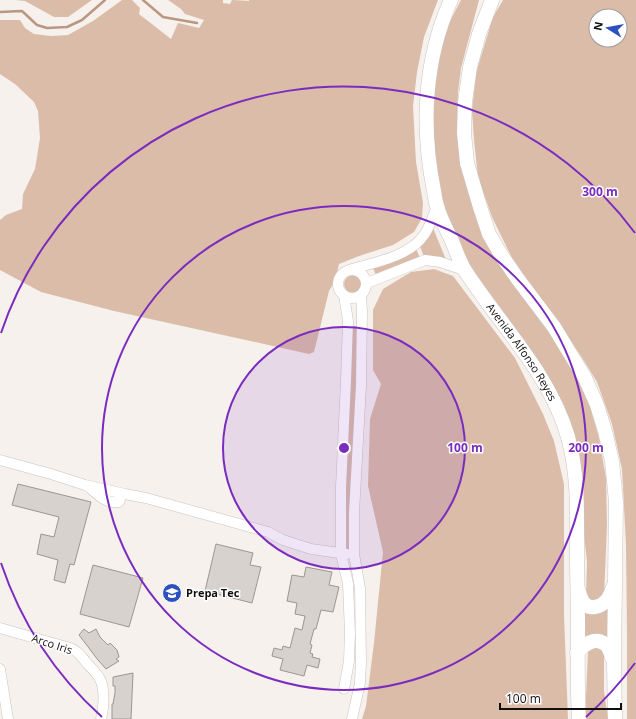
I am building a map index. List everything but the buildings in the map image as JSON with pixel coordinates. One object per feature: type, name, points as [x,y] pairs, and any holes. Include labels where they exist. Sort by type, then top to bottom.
[{"type":"main road","name":"Avenida Alfonso Reyes","points":[[451,0],[438,35],[429,74],[426,113],[428,155],[437,207],[464,270],[532,364],[552,397],[568,437],[575,470],[578,515],[577,586],[579,719]]},
{"type":"main road","points":[[492,0],[479,34],[470,67],[464,133],[467,163],[489,234],[517,278],[554,327],[585,378],[597,404],[605,431],[612,461],[616,502],[614,583],[615,719]]},
{"type":"main road","points":[[577,586],[583,602],[596,608],[601,606],[607,600],[614,583]]},
{"type":"main road","points":[[578,653],[586,644],[591,642],[601,642],[606,644],[614,663]]},
{"type":"street","points":[[344,689],[349,661],[348,583],[341,554],[341,487],[348,321],[344,296],[338,282],[343,273],[347,270],[396,256],[417,243],[424,236],[437,207]]},
{"type":"street","points":[[366,283],[425,260],[440,262],[464,270]]},
{"type":"street","points":[[352,269],[362,273],[365,277],[366,283],[366,288],[362,295],[361,386],[354,513],[354,554],[360,588],[361,661],[360,683],[352,719]]},
{"type":"street","points":[[344,296],[355,298],[362,295]]},
{"type":"street","points":[[0,460],[85,485],[146,498],[268,532],[283,540],[311,549],[341,554],[354,554]]},
{"type":"street","name":"Arco Iris","points":[[0,628],[77,651],[100,678],[104,702],[101,719]]},
{"type":"street","points":[[349,661],[361,661]]},
{"type":"street","points":[[0,669],[5,714]]},
{"type":"shaded area","points":[[16,0],[92,0],[68,17],[54,17],[25,1]]},
{"type":"shaded area","points":[[122,0],[132,0],[140,8],[139,14],[171,39],[178,23],[199,28],[204,20],[185,14],[181,9],[168,0],[223,0],[223,3],[230,4],[232,0],[438,0],[424,37],[417,72],[413,106],[416,162],[423,203],[422,218],[414,232],[393,245],[339,264],[335,281],[329,291],[314,352],[309,354],[114,311],[41,292],[0,270],[0,220],[6,215],[22,209],[23,194],[35,169],[40,138],[38,111],[34,102],[15,84],[0,74],[0,20],[20,20],[25,28],[34,34],[51,36],[68,35],[93,21]]},
{"type":"shaded area","points":[[461,0],[479,0],[461,68],[458,92],[457,125],[461,161],[484,235],[498,263],[559,346],[574,371],[589,403],[599,438],[606,478],[607,526],[604,596],[594,603],[586,596],[587,562],[574,445],[476,277],[456,238],[445,208],[439,184],[435,159],[432,111],[438,61],[447,27]]},
{"type":"shaded area","points":[[503,0],[636,0],[636,719],[627,719],[626,545],[622,469],[612,424],[597,382],[581,356],[512,258],[492,217],[478,177],[472,111],[476,73],[493,17]]},
{"type":"shaded area","points":[[433,228],[447,262],[424,257],[420,246]]},
{"type":"shaded area","points":[[416,249],[420,258],[401,264],[376,275],[373,268]]},
{"type":"shaded area","points":[[434,269],[453,276],[515,358],[543,414],[554,441],[564,484],[564,615],[568,719],[362,719],[366,706],[374,643],[383,552],[368,486],[370,419],[381,384],[373,370],[373,310],[383,289],[411,272]]},
{"type":"shaded area","points":[[349,275],[357,275],[362,280],[360,291],[357,293],[349,293],[344,288],[344,280]]},
{"type":"shaded area","points":[[354,326],[357,327],[358,341],[350,549],[345,549],[344,530],[352,329]]},
{"type":"shaded area","points":[[608,607],[609,643],[582,644],[583,609]]},
{"type":"shaded area","points":[[593,645],[603,651],[604,691],[608,719],[585,719],[588,651]]},
{"type":"waterway","points":[[0,12],[22,11],[37,25],[47,28],[67,27],[82,20],[105,0]]},
{"type":"waterway","points":[[143,0],[163,17],[197,23]]},
{"type":"place","name":"Prepa Tec","points":[[172,593]]}]
